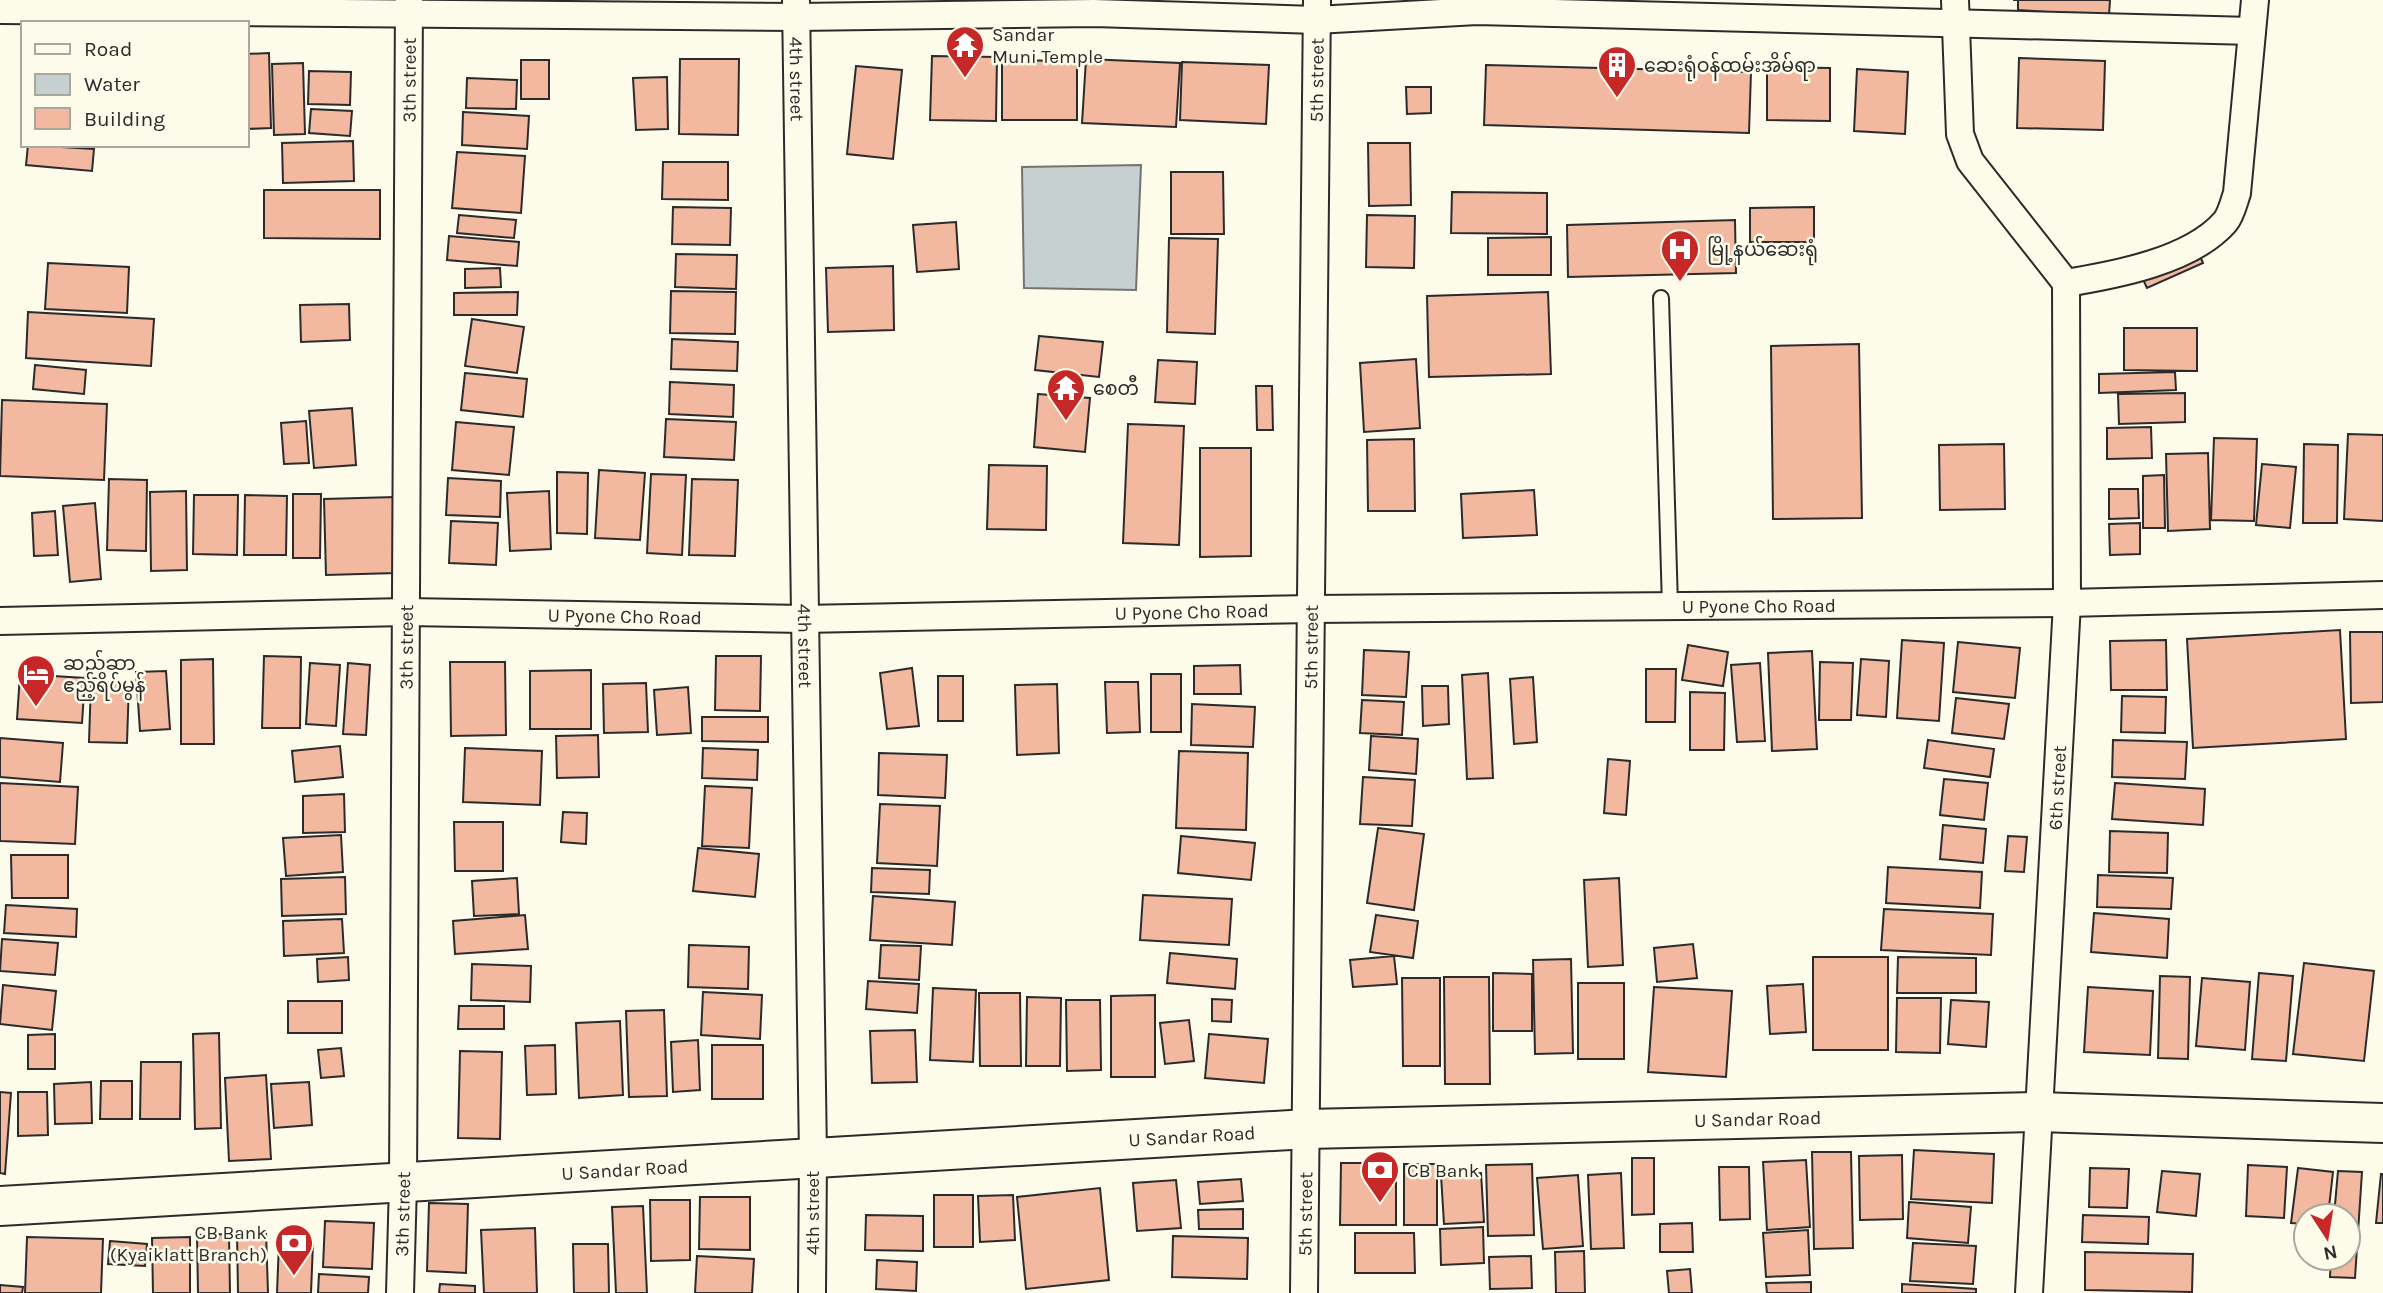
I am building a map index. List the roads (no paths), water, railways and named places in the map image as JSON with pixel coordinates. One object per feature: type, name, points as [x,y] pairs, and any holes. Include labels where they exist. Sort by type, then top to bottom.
[{"type":"main road","name":"U Sandar Road","points":[[0,1206],[1307,1129],[2038,1112],[2383,1123]]},
{"type":"street","points":[[1955,12],[1960,134],[1965,149],[1970,161],[2066,283],[2118,274],[2192,247],[2227,220],[2237,193],[2255,0]]},
{"type":"street","name":"3th street","points":[[400,1293],[403,1184],[409,8]]},
{"type":"street","points":[[0,9],[797,9],[1094,13],[1317,10],[1955,12],[2252,31]]},
{"type":"street","name":"4th street","points":[[797,9],[803,620],[813,1156],[812,1293]]},
{"type":"street","name":"5th street","points":[[1304,1293],[1317,10]]},
{"type":"street","name":"6th street","points":[[2029,1293],[2067,603],[2066,283]]},
{"type":"street","name":"U Pyone Cho Road","points":[[0,621],[406,612],[803,620],[1311,609],[2067,603],[2383,595]]},
{"type":"lane","points":[[1661,298],[1670,606]]},
{"type":"water","points":[[1141,165],[1136,290],[1024,288],[1022,167]]},
{"type":"place","name":"Sandar Muni Temple","points":[[965,79]]},
{"type":"place","name":"ဆေးရုံဝန်ထမ်းအိမ်ရာ","points":[[1617,99]]},
{"type":"place","name":"မြို့နယ်ဆေးရုံ","points":[[1680,283]]},
{"type":"place","name":"စေတီ","points":[[1066,422]]},
{"type":"place","name":"ဆည်ဆာ ဧည့်ရိပ်မွန်","points":[[36,708]]},
{"type":"place","name":"CB Bank","points":[[1380,1204]]},
{"type":"place","name":"CB Bank (Kyaiklatt Branch)","points":[[294,1277]]}]
